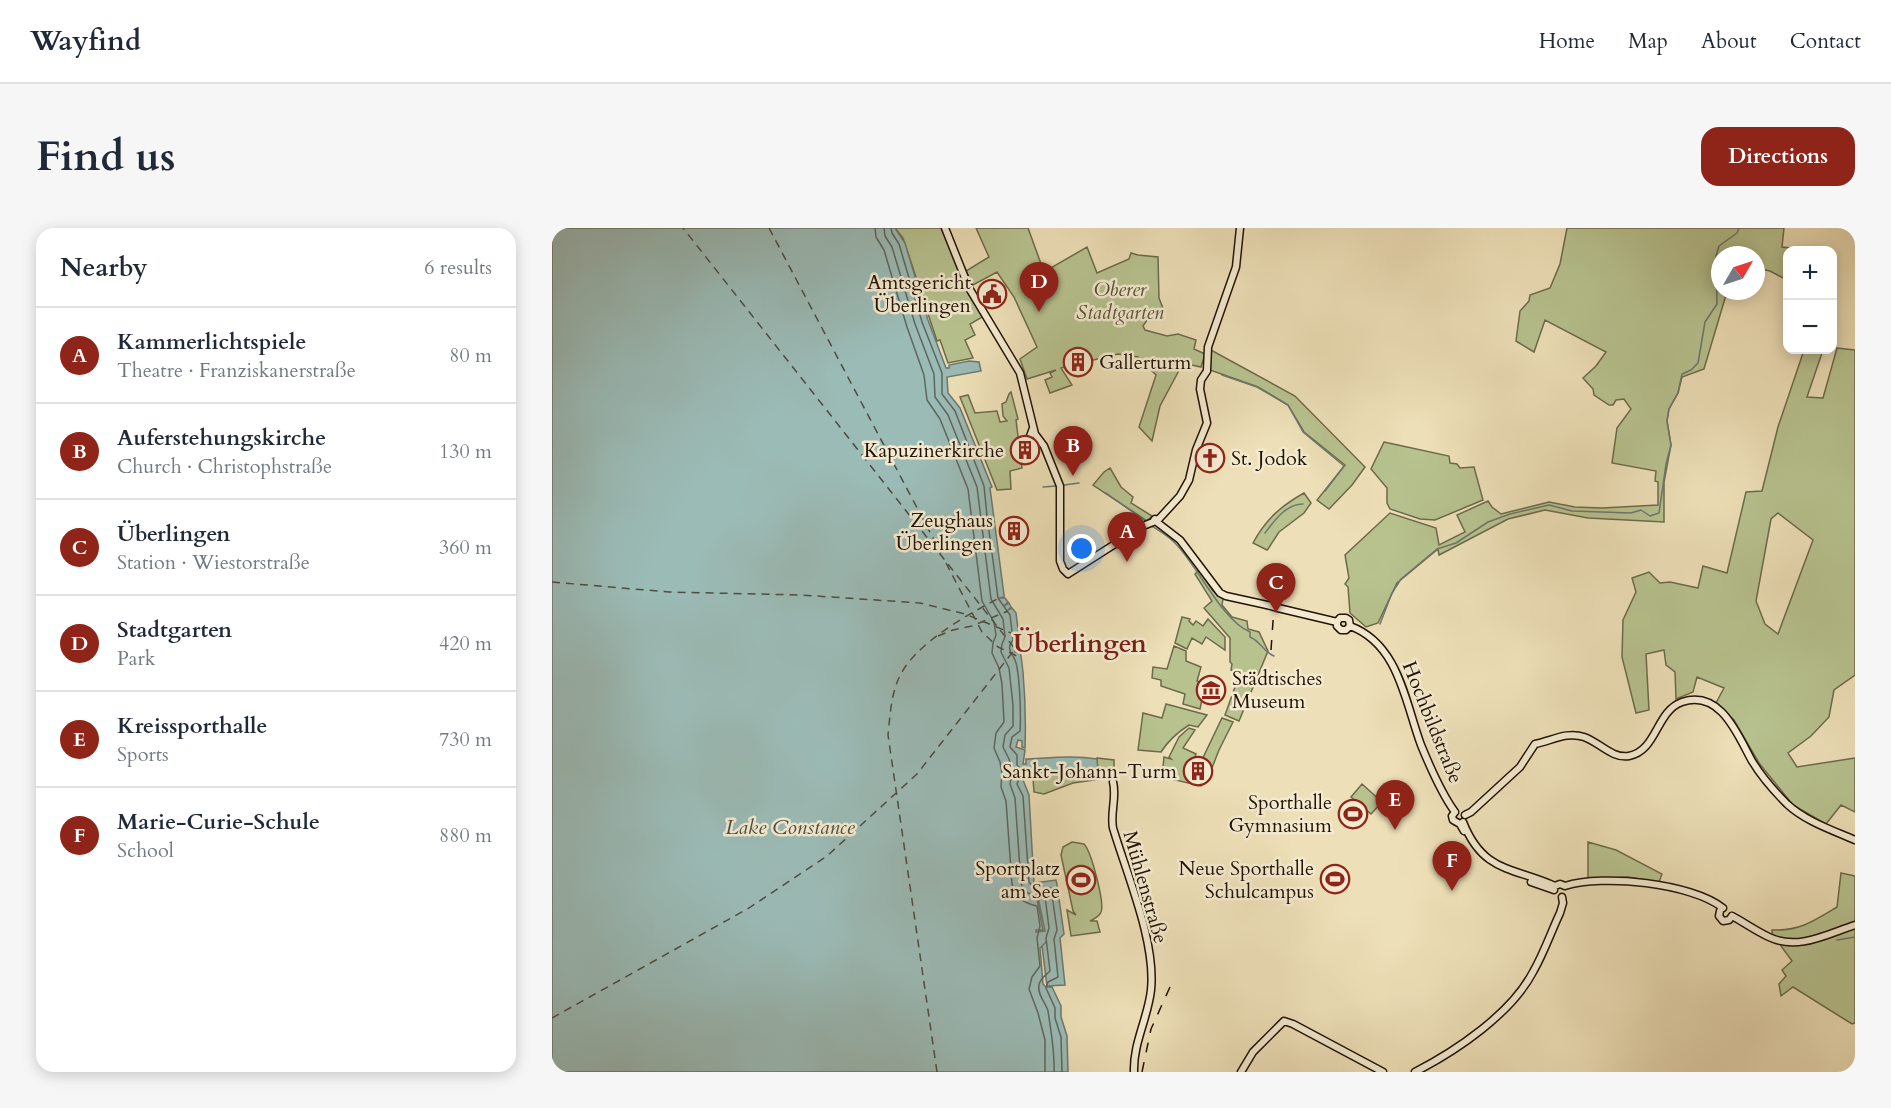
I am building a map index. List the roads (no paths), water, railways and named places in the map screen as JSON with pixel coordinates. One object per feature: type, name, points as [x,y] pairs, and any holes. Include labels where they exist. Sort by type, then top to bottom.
[{"type":"street","points":[[945,228],[969,288],[1020,373],[1035,435],[1044,446],[1060,486],[1060,561],[1068,574],[1148,525],[1180,496],[1189,480],[1207,423],[1200,385],[1207,370],[1210,338],[1236,267],[1240,228]]},
{"type":"street","name":"Hochbildstraße","points":[[1148,525],[1180,540],[1220,593],[1337,622],[1340,618],[1346,618],[1350,626],[1367,634],[1379,645],[1394,666],[1402,684],[1422,747],[1455,812],[1452,819],[1456,823],[1462,820]]},
{"type":"street","points":[[1462,820],[1520,767],[1535,744],[1561,736],[1583,736],[1617,755],[1633,755],[1647,745],[1672,708],[1683,702],[1695,701],[1708,703],[1724,714],[1753,763],[1789,806],[1805,818],[1855,840]]},
{"type":"street","name":"Mühlenstraße","points":[[1113,782],[1111,818],[1143,924],[1150,968],[1151,993],[1136,1047],[1134,1072]]},
{"type":"street","points":[[1455,812],[1461,812],[1462,820],[1473,841],[1493,862],[1509,871],[1555,888]]},
{"type":"street","points":[[1555,888],[1556,896],[1576,883],[1650,884],[1696,896],[1721,910],[1731,910],[1732,916],[1769,938],[1790,943],[1808,941],[1855,925]]},
{"type":"street","points":[[1415,1072],[1466,1041],[1491,1022],[1511,1002],[1533,974],[1563,903],[1565,892],[1560,884],[1555,888]]},
{"type":"street","points":[[1721,910],[1719,916],[1723,921],[1729,920],[1732,916]]},
{"type":"street","points":[[1242,1070],[1253,1052],[1284,1021],[1383,1072]]},
{"type":"water","name":"Lake Constance","points":[[552,228],[895,228],[905,243],[928,320],[946,368],[949,368],[949,365],[969,361],[979,362],[981,371],[947,377],[948,393],[960,408],[992,487],[990,488],[1004,595],[999,598],[1005,598],[1008,602],[1004,606],[1009,603],[1011,607],[1008,610],[1012,608],[1016,613],[1020,646],[1015,647],[1015,652],[1020,652],[1023,672],[1025,748],[1022,747],[1022,741],[1018,740],[1016,747],[1025,750],[1023,764],[1026,764],[1026,759],[1070,757],[1097,759],[1098,772],[1031,773],[1023,780],[1029,795],[1034,884],[1043,930],[1036,930],[1036,932],[1045,931],[1035,883],[1056,880],[1057,885],[1064,934],[1060,938],[1065,985],[1047,986],[1042,946],[1040,948],[1043,984],[1046,987],[1052,987],[1061,1006],[1061,1017],[1067,1036],[1068,1072],[552,1072]]},
{"type":"waterway","points":[[1380,624],[1392,593],[1401,579],[1437,549],[1456,543],[1488,522],[1510,514],[1549,505],[1572,511],[1631,513],[1641,510],[1650,516],[1659,513],[1671,445],[1667,421],[1669,409],[1678,393],[1682,374],[1691,370],[1698,363],[1705,322],[1717,304],[1716,256],[1719,246],[1737,233],[1739,228]]},
{"type":"waterway","points":[[1222,375],[1257,387],[1288,405],[1303,432],[1344,466],[1325,491]]},
{"type":"waterway","points":[[1064,485],[1079,483]]},
{"type":"waterway","points":[[1043,487],[1056,486]]},
{"type":"waterway","points":[[1106,493],[1147,522]]},
{"type":"waterway","points":[[1265,533],[1286,510],[1303,504]]},
{"type":"waterway","points":[[1150,525],[1174,542],[1229,616],[1239,626],[1250,632],[1250,637],[1274,656]]},
{"type":"waterway","points":[[1837,940],[1855,937]]},
{"type":"railway","points":[[1271,650],[1277,564]]},
{"type":"railway","points":[[1142,1072],[1151,1029],[1170,987]]},
{"type":"place","name":"Amtsgericht Überlingen","points":[[992,294]]},
{"type":"place","name":"Stadtgarten","points":[[1039,312]]},
{"type":"place","name":"Gallerturm","points":[[1078,362]]},
{"type":"place","name":"Kapuzinerkirche","points":[[1025,450]]},
{"type":"place","name":"St. Jodok","points":[[1210,458]]},
{"type":"place","name":"Auferstehungskirche","points":[[1073,476]]},
{"type":"place","name":"Zeughaus Überlingen","points":[[1014,531]]},
{"type":"place","name":"Kammerlichtspiele","points":[[1127,562]]},
{"type":"place","name":"Überlingen","points":[[1276,613]]},
{"type":"place","name":"Städtisches Museum","points":[[1211,690]]},
{"type":"place","name":"Sankt-Johann-Turm","points":[[1198,771]]},
{"type":"place","name":"Sporthalle Gymnasium","points":[[1353,814]]},
{"type":"place","name":"Kreissporthalle","points":[[1395,830]]},
{"type":"place","name":"Neue Sporthalle Schulcampus","points":[[1335,879]]},
{"type":"place","name":"Sportplatz am See","points":[[1081,880]]},
{"type":"place","name":"Marie-Curie-Schule","points":[[1452,891]]},
{"type":"district","name":"Überlingen","points":[[1080,643]]},
{"type":"park label","name":"Oberer Stadtgarten","points":[[1120,300]]}]
